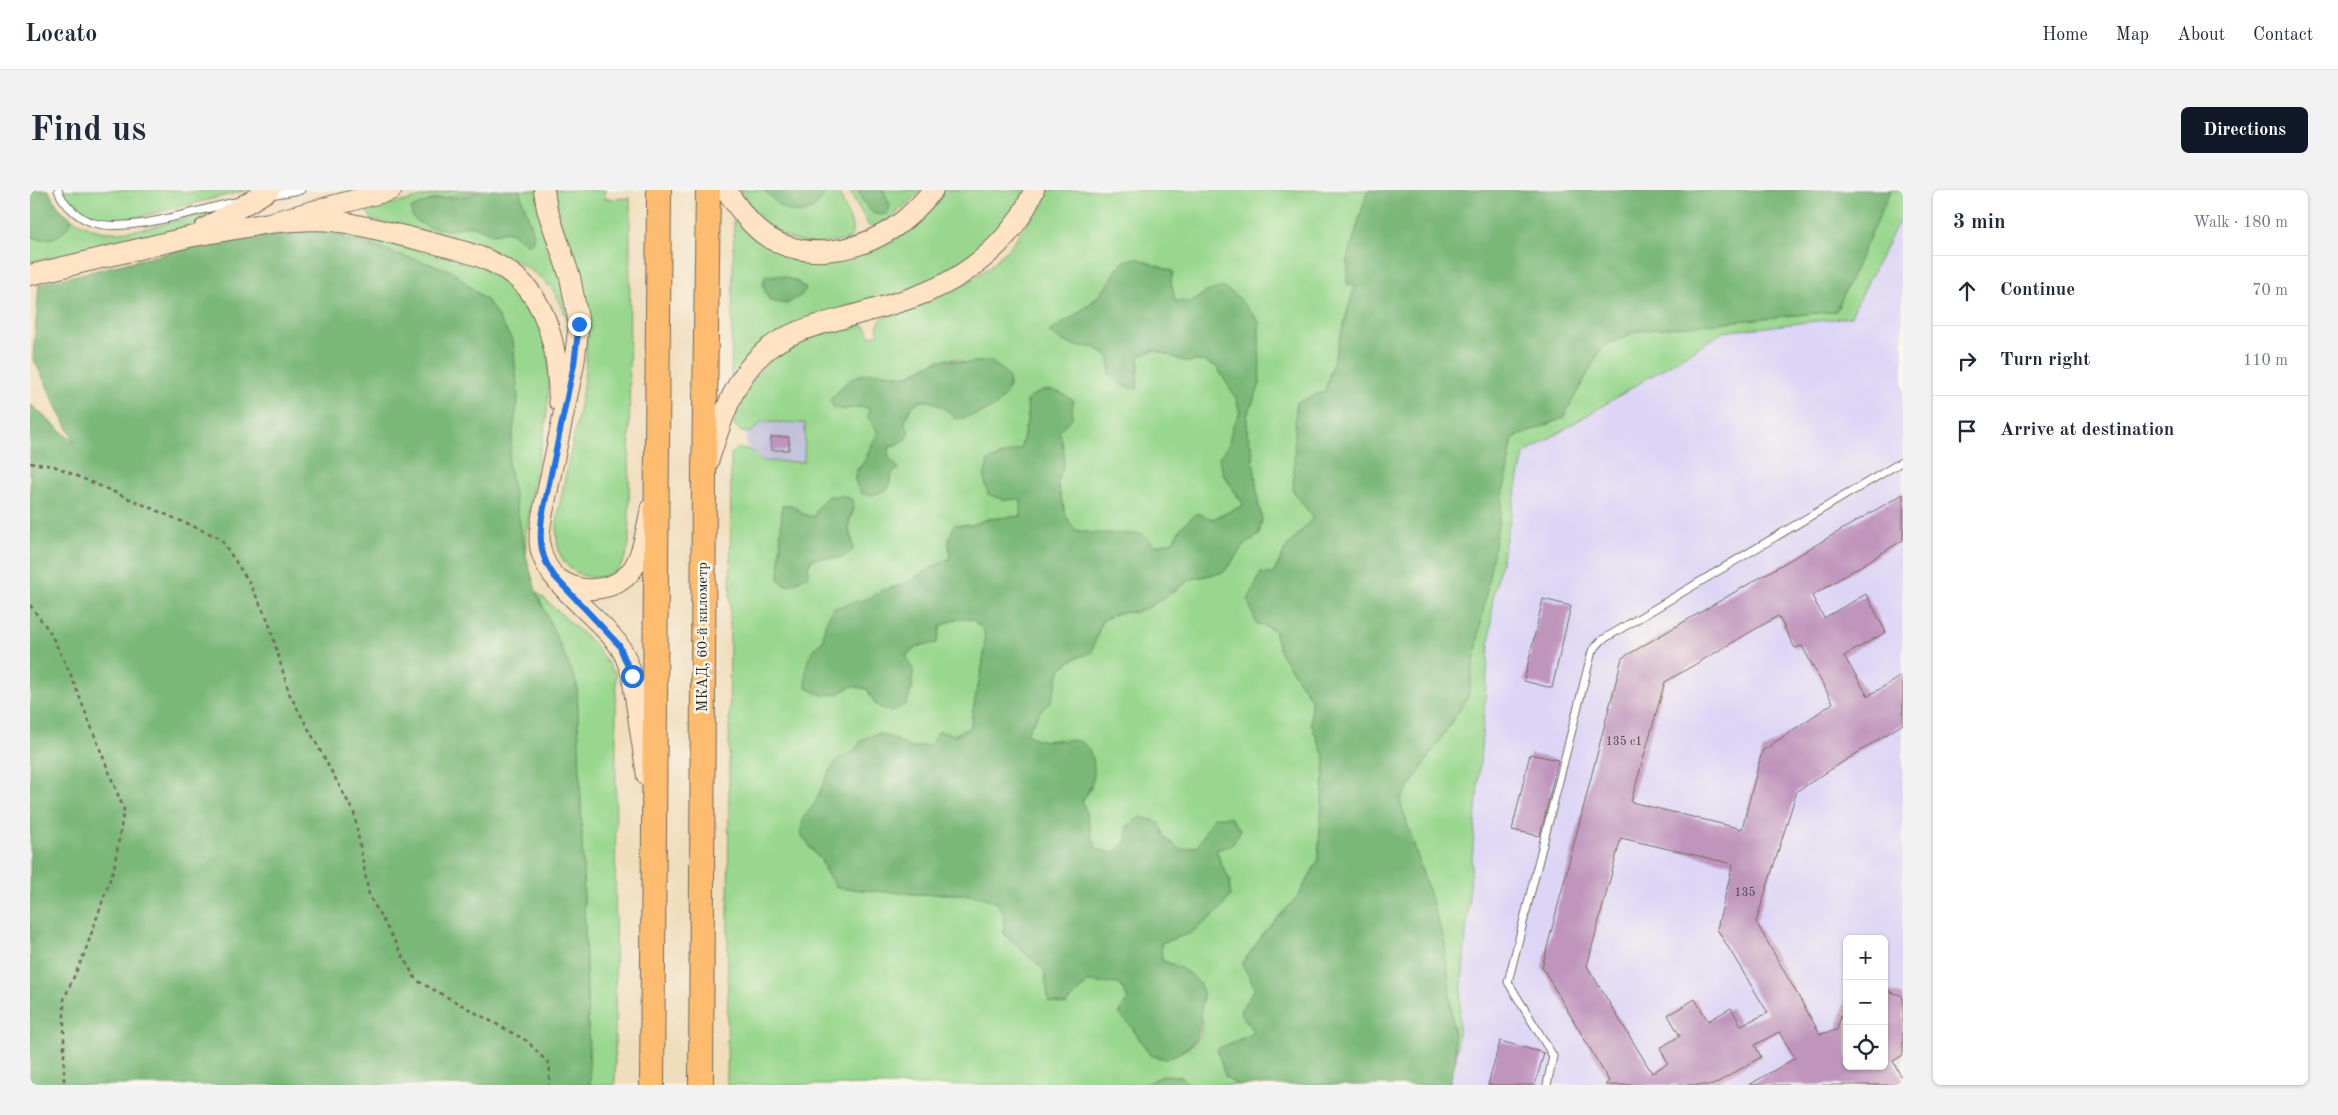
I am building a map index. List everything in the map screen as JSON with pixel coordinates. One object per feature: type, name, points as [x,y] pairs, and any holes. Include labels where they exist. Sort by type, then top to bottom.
[{"type":"highway","points":[[652,1085],[659,190]]},
{"type":"highway","name":"МКАД, 60-й километр","points":[[701,1085],[704,476],[708,190]]},
{"type":"main road","points":[[189,237],[344,190]]},
{"type":"main road","points":[[269,223],[391,190]]},
{"type":"main road","points":[[544,190],[547,208],[570,277],[579,324],[574,364],[559,429],[539,538],[546,565],[555,577],[605,628],[619,645],[627,660],[632,676],[654,824]]},
{"type":"main road","points":[[726,190],[752,225],[768,238],[786,246],[806,251],[826,251],[866,242],[886,233],[903,221],[933,190]]},
{"type":"main road","points":[[704,476],[725,411],[737,386],[763,352],[780,340],[800,330],[892,304],[927,292],[951,281],[973,266],[1006,234],[1021,215],[1034,190]]},
{"type":"main road","points":[[189,237],[265,193]]},
{"type":"main road","points":[[30,275],[189,237],[269,223],[305,220],[334,222],[375,229],[459,250],[493,263],[514,275],[528,289],[540,306],[556,354],[559,429]]},
{"type":"main road","points":[[555,577],[567,585],[596,589],[613,586],[625,580],[634,569],[640,553],[656,490]]},
{"type":"lane","points":[[58,190],[61,200],[79,215],[93,223],[118,226],[158,220],[265,193],[301,190]]},
{"type":"lane","points":[[1547,1085],[1553,1056],[1508,982],[1592,651],[1602,640],[1903,461]]},
{"type":"path","points":[[30,463],[54,466],[220,538],[249,582],[264,612],[290,693],[354,813],[369,895],[416,980],[527,1041],[550,1065],[549,1085]]},
{"type":"path","points":[[30,605],[50,632],[70,673],[124,810],[114,868],[86,952],[64,999],[64,1085]]},
{"type":"shaded area","points":[[1903,213],[1903,1085],[1449,1085],[1456,1059],[1493,599],[1524,454],[1723,332],[1850,317]]},
{"type":"shaded area","points":[[760,422],[805,422],[804,462],[763,461],[755,452],[746,447],[746,432],[752,432]]},
{"type":"green space","points":[[30,190],[48,190],[58,207],[72,219],[60,234],[49,239],[30,236]]},
{"type":"green space","points":[[63,190],[179,190],[187,193],[202,190],[248,190],[127,220],[118,220],[99,218],[81,211],[68,199]]},
{"type":"green space","points":[[453,190],[482,190],[431,200],[411,209],[452,228],[472,225],[493,234],[506,231],[522,241],[534,234],[519,190],[536,190],[565,277],[571,334],[556,294],[536,274],[516,261],[468,242],[372,220],[366,210]]},
{"type":"green space","points":[[482,190],[519,190],[534,234],[533,241],[528,245],[512,233],[505,231],[493,234],[472,225],[449,230],[428,227],[416,221],[412,216],[411,209],[420,204],[438,199],[466,196]]},
{"type":"green space","points":[[550,190],[605,190],[605,199],[630,198],[629,543],[627,553],[619,568],[611,574],[602,577],[592,578],[574,571],[561,557],[558,547],[558,515],[585,375],[586,339]]},
{"type":"green space","points":[[741,190],[764,190],[787,210],[807,212],[825,190],[838,190],[852,225],[852,234],[848,240],[818,244],[787,237],[768,226],[759,218],[752,210]]},
{"type":"green space","points":[[764,190],[825,190],[820,201],[812,209],[794,212],[785,210],[778,205]]},
{"type":"green space","points":[[849,190],[859,190],[865,205],[890,206],[883,190],[923,190],[879,228],[869,226]]},
{"type":"green space","points":[[859,190],[883,190],[890,206],[887,214],[876,214],[868,209]]},
{"type":"green space","points":[[944,190],[1026,190],[1014,213],[968,261],[921,286],[796,324],[731,380],[734,215],[807,258],[929,207]],"holes":[[[782,276],[798,282],[806,289],[800,296],[786,304]]]},
{"type":"green space","points":[[1046,190],[1368,190],[1348,257],[1348,284],[1355,284],[1325,391],[1293,490],[1313,518],[1286,548],[1273,574],[1256,623],[1274,630],[1280,652],[1311,699],[1311,723],[1325,759],[1318,861],[1299,895],[1264,933],[1255,988],[1255,1033],[1217,1049],[1225,1076],[1237,1085],[1190,1085],[1165,1075],[1143,1085],[727,1085],[731,454],[736,449],[745,449],[754,453],[763,461],[804,462],[805,423],[761,422],[752,432],[741,432],[735,426],[738,405],[760,371],[784,350],[811,337],[860,324],[867,328],[870,336],[879,334],[877,326],[882,318],[959,288],[989,267],[1010,247],[1033,215]],"holes":[[[1156,266],[1173,271],[1171,281],[1175,301],[1192,302],[1206,292],[1260,384],[1247,416],[1247,433],[1252,449],[1258,502],[1262,519],[1259,535],[1244,545],[1224,572],[1192,579],[1135,612],[1117,613],[1102,621],[1091,653],[1075,658],[1061,668],[1051,701],[1039,713],[1026,734],[1042,741],[1060,739],[1092,787],[1082,801],[1097,849],[1114,853],[1127,842],[1159,822],[1165,838],[1181,850],[1197,846],[1216,849],[1222,866],[1230,880],[1204,922],[1191,933],[1161,943],[1162,960],[1178,967],[1198,1004],[1202,1025],[1200,1034],[1194,1043],[1166,1059],[1150,1055],[1131,1026],[1119,1014],[1128,999],[1120,984],[1088,982],[1066,1005],[1044,970],[1004,934],[1004,917],[998,903],[978,896],[914,894],[837,888],[827,874],[821,860],[810,848],[803,818],[814,805],[838,759],[853,752],[863,739],[895,739],[910,748],[930,745],[971,727],[985,643],[984,630],[972,619],[956,619],[941,626],[937,643],[921,645],[906,655],[913,670],[876,705],[867,689],[852,686],[838,694],[811,652],[823,641],[825,624],[851,605],[867,599],[882,590],[902,585],[950,558],[949,541],[954,525],[971,525],[988,519],[1022,516],[1021,499],[1004,500],[988,461],[1021,448],[1028,417],[1027,400],[1072,418],[1059,431],[1063,445],[1064,463],[1057,482],[1066,516],[1075,530],[1155,546],[1173,541],[1182,526],[1213,519],[1244,505],[1234,492],[1229,444],[1232,428],[1240,413],[1236,398],[1217,367],[1203,361],[1186,362],[1155,350],[1139,356],[1139,373],[1110,374],[1109,357],[1094,347],[1077,346],[1049,332],[1096,298],[1104,289],[1116,268]],[[957,359],[964,363],[990,361],[988,411],[955,419],[935,403],[929,401],[917,403],[907,415],[899,444],[890,447],[888,456],[892,473],[888,489],[856,470],[863,464],[878,432],[868,417],[869,408],[860,406],[843,410],[830,400],[848,380],[883,373],[907,376],[938,360]],[[828,496],[854,509],[848,526],[853,541],[839,559],[821,557],[812,559],[808,567],[779,579],[782,506],[792,505],[805,515],[814,517],[817,509]]]},
{"type":"green space","points":[[1368,190],[1891,190],[1836,311],[1637,331],[1602,347],[1563,418],[1513,438],[1468,697],[1400,801],[1445,944],[1456,1059],[1449,1085],[1237,1085],[1225,1076],[1217,1049],[1254,1033],[1240,1011],[1255,988],[1242,964],[1264,933],[1299,895],[1318,861],[1325,759],[1311,723],[1311,699],[1280,652],[1274,630],[1256,623],[1248,600],[1261,573],[1273,574],[1286,548],[1313,518],[1293,490],[1296,403],[1325,391],[1355,285],[1347,284],[1348,257]]},
{"type":"green space","points":[[1891,190],[1903,190],[1903,213],[1850,317],[1723,332],[1524,454],[1493,599],[1456,1059],[1445,944],[1400,801],[1468,697],[1513,438],[1563,418],[1602,347],[1637,330],[1836,311]]},
{"type":"green space","points":[[218,210],[222,212],[177,232],[30,262],[30,236],[43,239],[55,237],[65,230],[72,219],[98,230],[120,232],[147,228]]},
{"type":"green space","points":[[317,229],[356,233],[478,263],[524,293],[549,347],[549,387],[546,423],[533,483],[526,534],[526,555],[508,464],[518,399],[513,342],[490,304],[452,271]]},
{"type":"green space","points":[[317,229],[452,271],[490,304],[513,342],[518,399],[508,464],[526,555],[536,591],[577,684],[590,1085],[30,1085],[30,404],[75,443],[33,358],[39,284],[189,248]]},
{"type":"green space","points":[[1137,258],[1173,272],[1171,281],[1175,301],[1192,302],[1206,292],[1222,287],[1236,295],[1259,321],[1260,384],[1247,416],[1247,433],[1252,449],[1258,502],[1262,519],[1259,535],[1244,545],[1224,572],[1192,579],[1151,606],[1135,612],[1117,613],[1102,621],[1091,653],[1075,658],[1061,668],[1051,701],[1039,713],[1026,734],[1041,740],[1078,741],[1084,744],[1089,751],[1093,761],[1094,777],[1082,801],[1097,849],[1114,853],[1127,842],[1127,826],[1141,817],[1159,822],[1165,838],[1181,850],[1198,846],[1213,817],[1230,817],[1241,830],[1232,845],[1216,850],[1230,880],[1230,897],[1218,912],[1191,933],[1161,943],[1162,960],[1192,976],[1197,980],[1203,992],[1197,1036],[1189,1046],[1166,1059],[1150,1055],[1131,1026],[1119,1014],[1128,999],[1120,984],[1088,982],[1066,1005],[1049,1002],[1044,970],[1004,934],[1004,917],[998,903],[978,896],[914,894],[837,888],[827,874],[821,860],[801,835],[803,818],[814,805],[828,774],[838,759],[853,752],[863,739],[878,733],[895,739],[910,748],[930,745],[939,731],[955,735],[971,727],[985,643],[984,630],[972,619],[956,619],[941,626],[937,643],[921,645],[906,655],[913,670],[912,689],[906,704],[891,712],[876,705],[867,689],[852,686],[838,694],[821,695],[806,687],[806,667],[813,651],[823,641],[825,624],[833,608],[867,599],[882,590],[902,585],[950,558],[949,541],[954,525],[971,525],[988,519],[1021,516],[1021,499],[1004,500],[988,494],[984,478],[988,461],[1021,448],[1028,417],[1027,400],[1033,395],[1050,390],[1073,400],[1072,418],[1059,431],[1063,445],[1064,463],[1057,482],[1066,516],[1075,530],[1092,533],[1143,534],[1156,546],[1173,541],[1182,526],[1197,513],[1213,519],[1244,505],[1224,475],[1219,458],[1229,444],[1232,428],[1240,413],[1236,398],[1217,367],[1203,361],[1186,362],[1155,350],[1139,356],[1137,389],[1121,385],[1110,374],[1109,357],[1094,347],[1077,346],[1062,341],[1049,332],[1095,300],[1108,286],[1121,264],[1130,259]]},
{"type":"green space","points":[[774,275],[791,279],[806,289],[800,296],[786,304],[769,301],[763,285],[765,277]]},
{"type":"green space","points":[[947,359],[964,363],[990,361],[1004,371],[1009,378],[1006,394],[995,407],[955,419],[935,403],[930,401],[918,402],[910,410],[904,425],[909,430],[907,439],[890,447],[888,456],[899,469],[892,473],[888,489],[872,495],[862,494],[855,482],[855,474],[866,458],[878,432],[868,417],[869,408],[834,408],[830,400],[847,383],[859,376],[884,373],[901,377],[907,376],[936,362]]},
{"type":"green space","points":[[828,496],[845,496],[852,500],[853,507],[849,527],[853,550],[838,558],[812,559],[808,567],[808,575],[794,584],[785,585],[779,580],[782,506],[792,505],[805,515],[814,517],[817,509]]},
{"type":"green space","points":[[536,591],[592,642],[616,674],[615,1085],[590,1085],[577,684]]},
{"type":"green space","points":[[1165,1075],[1182,1077],[1190,1085],[1143,1085]]},
{"type":"building","points":[[771,437],[789,437],[789,450],[771,450]]},
{"type":"building","points":[[1903,494],[1903,540],[1812,596],[1824,618],[1866,594],[1886,632],[1844,656],[1868,696],[1903,675],[1903,724],[1797,791],[1756,922],[1820,1034],[1837,1030],[1843,1008],[1843,1070],[1888,1070],[1888,991],[1901,995],[1903,998],[1903,1055],[1893,1061],[1903,1080],[1903,1085],[1749,1085],[1795,1058],[1779,1032],[1755,1045],[1761,1057],[1713,1085],[1605,1085],[1609,1081],[1542,967],[1622,658]],"holes":[[[1778,616],[1795,648],[1802,646],[1833,703],[1762,751],[1742,829],[1631,802],[1665,682]],[[1621,838],[1733,864],[1717,929],[1768,1013],[1741,1025],[1731,1008],[1708,1021],[1695,999],[1668,1015],[1680,1036],[1660,1048],[1668,1063],[1652,1073],[1587,966]]]},
{"type":"building","points":[[1543,599],[1571,606],[1552,688],[1524,681]]},
{"type":"building","points":[[1530,754],[1558,760],[1540,836],[1512,830]]},
{"type":"building","points":[[1500,1041],[1544,1053],[1535,1085],[1488,1085]]},
{"type":"route","points":[[579,324],[574,364],[559,429],[539,538],[546,565],[619,645],[627,660],[632,676]]}]
